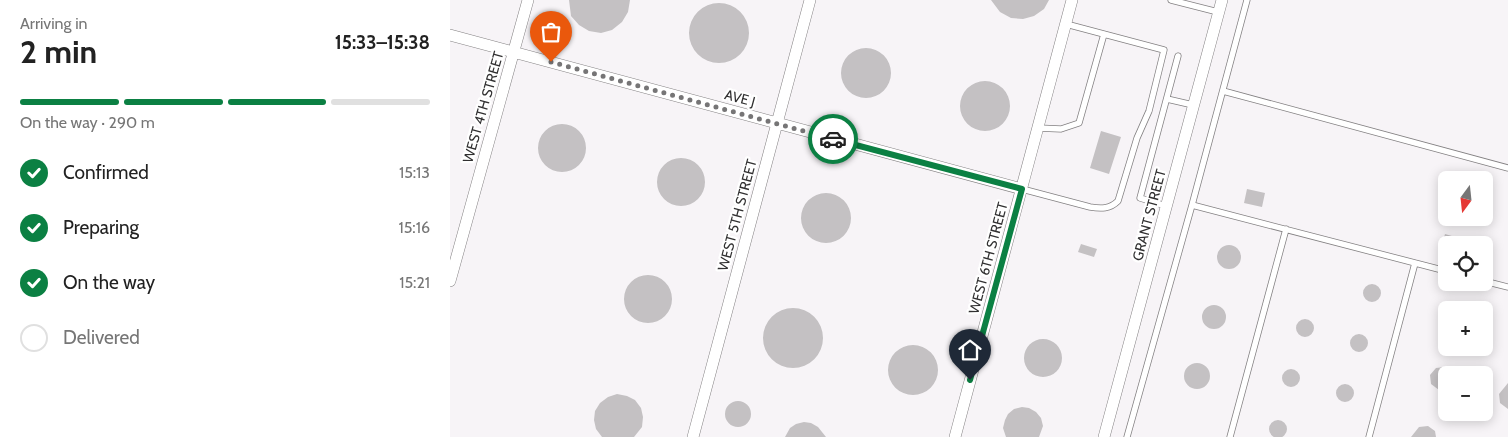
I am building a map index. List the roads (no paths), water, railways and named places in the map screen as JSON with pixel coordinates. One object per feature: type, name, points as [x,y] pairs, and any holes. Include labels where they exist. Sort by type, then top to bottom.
[{"type":"street","name":"WEST 4TH STREET","points":[[450,281],[528,0]]},
{"type":"street","name":"WEST 5TH STREET","points":[[693,437],[810,0]]},
{"type":"street","name":"WEST 6TH STREET","points":[[955,437],[1072,0]]},
{"type":"street","name":"GRANT STREET","points":[[1104,437],[1222,0]]},
{"type":"street","name":"AVE J","points":[[450,35],[1022,189]]},
{"type":"lane","points":[[1171,0],[1218,12]]},
{"type":"lane","points":[[1127,437],[1247,0]]},
{"type":"lane","points":[[1022,189],[1098,209],[1113,206],[1118,201],[1137,138],[1149,111],[1164,50],[1066,24]]},
{"type":"lane","points":[[1038,128],[1061,129],[1079,123],[1104,34]]},
{"type":"lane","points":[[1166,206],[1140,198],[1178,56]]},
{"type":"lane","points":[[1223,91],[1508,168]]},
{"type":"lane","points":[[1167,99],[1193,105]]},
{"type":"lane","points":[[1192,205],[1438,269]]},
{"type":"lane","points":[[1230,437],[1286,229]]},
{"type":"lane","points":[[1370,437],[1415,263]]},
{"type":"lane","points":[[1493,283],[1508,287]]}]
